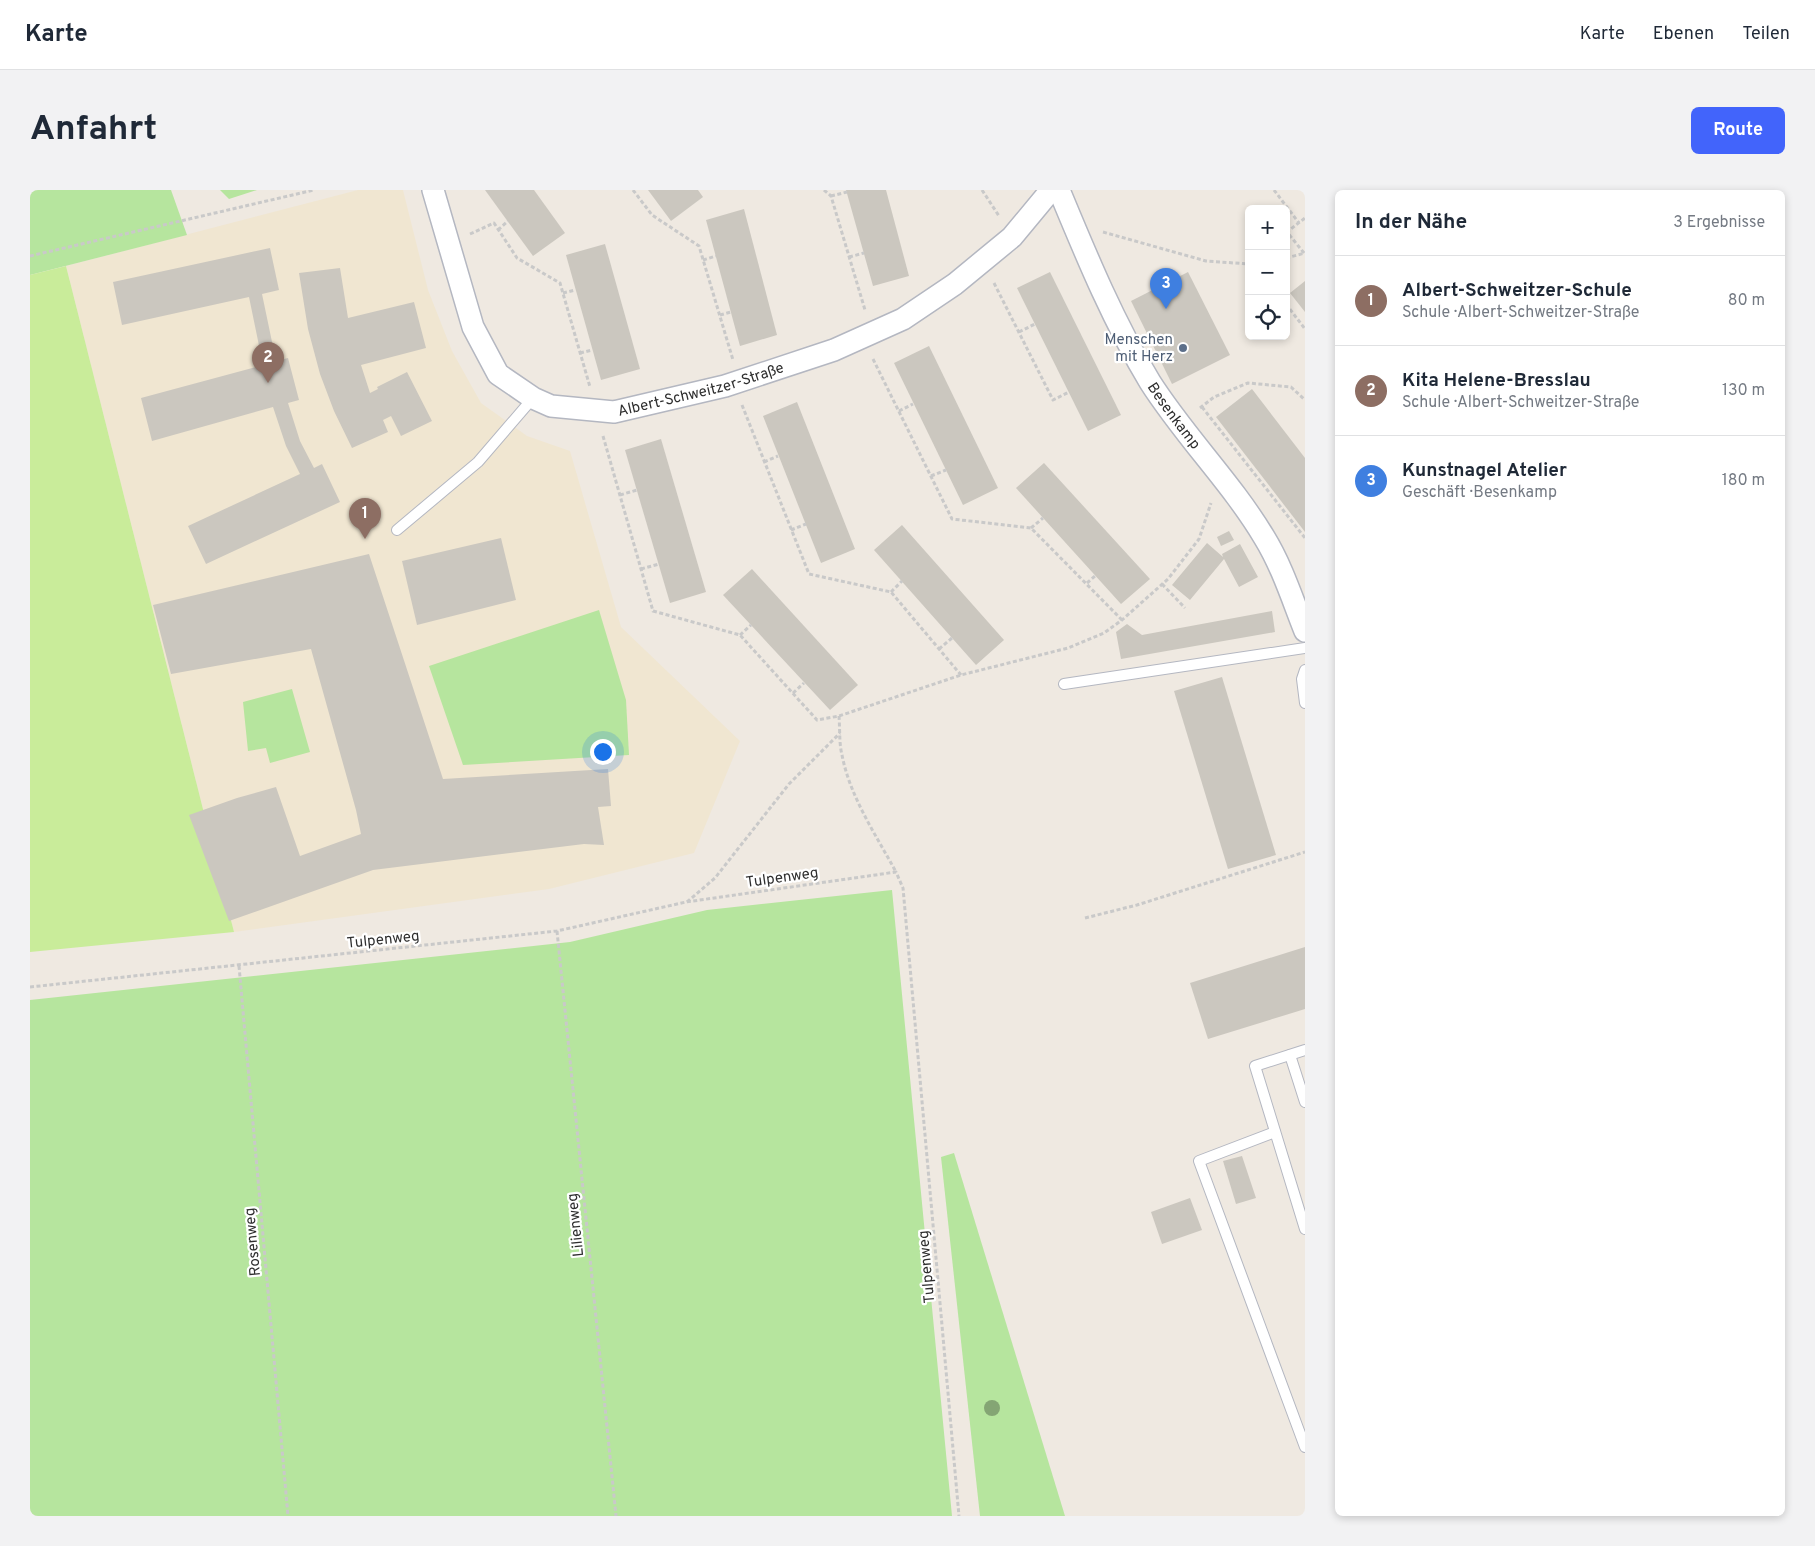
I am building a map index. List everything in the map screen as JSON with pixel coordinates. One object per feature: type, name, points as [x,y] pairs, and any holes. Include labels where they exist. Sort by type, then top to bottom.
[{"type":"street","name":"Albert-Schweitzer-Straße","points":[[433,190],[473,327],[498,374],[533,398],[551,406],[614,412],[725,386],[834,350],[903,319],[955,284],[1012,237],[1051,190]]},
{"type":"street","name":"Besenkamp","points":[[1059,190],[1106,303],[1149,380],[1178,424],[1221,474],[1265,538],[1305,632]]},
{"type":"lane","points":[[397,530],[478,462],[533,398]]},
{"type":"lane","points":[[1064,684],[1305,648]]},
{"type":"lane","points":[[1305,670],[1302,679],[1305,703]]},
{"type":"lane","points":[[1305,1050],[1255,1066],[1305,1229]]},
{"type":"lane","points":[[1290,1055],[1305,1102]]},
{"type":"lane","points":[[1275,1132],[1198,1161],[1305,1446]]},
{"type":"path","points":[[30,256],[297,192],[314,190]]},
{"type":"path","points":[[639,190],[634,192],[652,215],[699,246],[735,365]]},
{"type":"path","points":[[824,190],[832,196],[868,318]]},
{"type":"path","points":[[982,190],[1000,219]]},
{"type":"path","points":[[1274,190],[1299,223]]},
{"type":"path","points":[[832,196],[847,192]]},
{"type":"path","points":[[1290,257],[1304,253],[1287,232],[1305,218]]},
{"type":"path","points":[[498,230],[508,221]]},
{"type":"path","points":[[467,236],[494,223],[517,258],[560,283],[590,388]]},
{"type":"path","points":[[1073,223],[1206,261],[1245,264]]},
{"type":"path","points":[[849,257],[864,253]]},
{"type":"path","points":[[703,260],[716,256]]},
{"type":"path","points":[[993,282],[1053,400],[1069,392]]},
{"type":"path","points":[[563,293],[575,290]]},
{"type":"path","points":[[1290,309],[1305,329]]},
{"type":"path","points":[[720,315],[731,312]]},
{"type":"path","points":[[1300,322],[1305,318]]},
{"type":"path","points":[[1019,332],[1035,324]]},
{"type":"path","points":[[580,353],[592,350]]},
{"type":"path","points":[[872,356],[952,519],[1032,528],[1122,620]]},
{"type":"path","points":[[1178,424],[1214,397],[1248,383],[1291,387],[1305,400]]},
{"type":"path","points":[[899,411],[914,404]]},
{"type":"path","points":[[742,405],[809,574],[890,592],[961,675]]},
{"type":"path","points":[[1202,406],[1259,480],[1293,519],[1305,538]]},
{"type":"path","points":[[604,436],[653,611],[740,635],[816,720],[839,716],[961,675],[1068,648],[1104,633],[1122,620],[1162,584],[1199,539],[1221,474]]},
{"type":"path","points":[[1228,440],[1232,437]]},
{"type":"path","points":[[764,462],[778,456]]},
{"type":"path","points":[[931,476],[946,470]]},
{"type":"path","points":[[1259,480],[1263,476]]},
{"type":"path","points":[[620,495],[637,490]]},
{"type":"path","points":[[1032,528],[1043,518]]},
{"type":"path","points":[[791,530],[806,524]]},
{"type":"path","points":[[641,569],[659,564]]},
{"type":"path","points":[[1087,583],[1095,576]]},
{"type":"path","points":[[890,592],[902,582]]},
{"type":"path","points":[[1162,584],[1185,608]]},
{"type":"path","points":[[740,635],[751,625]]},
{"type":"path","points":[[939,649],[952,638]]},
{"type":"path","points":[[793,693],[804,683]]},
{"type":"path","points":[[839,716],[842,754],[848,778],[860,806],[896,872]]},
{"type":"path","points":[[686,902],[715,878],[788,784],[840,733]]},
{"type":"path","points":[[1085,918],[1138,905],[1305,852]]},
{"type":"path","name":"Tulpenweg","points":[[30,987],[557,931],[686,902],[896,872],[903,888],[959,1516]]},
{"type":"path","name":"Lilienweg","points":[[557,931],[616,1516]]},
{"type":"path","name":"Rosenweg","points":[[239,966],[288,1516]]},
{"type":"shaded area","points":[[358,190],[403,190],[428,290],[452,351],[481,403],[527,436],[570,451],[621,627],[740,741],[694,853],[549,889],[234,932],[66,266]]},
{"type":"green space","points":[[30,190],[171,190],[187,235],[30,275]]},
{"type":"green space","points":[[220,190],[257,190],[229,199]]},
{"type":"green space","points":[[66,266],[234,932],[30,952],[30,275]]},
{"type":"green space","points":[[599,610],[626,700],[629,755],[463,765],[429,666]]},
{"type":"green space","points":[[292,689],[310,752],[270,763],[266,748],[248,751],[243,702]]},
{"type":"green space","points":[[892,890],[952,1516],[30,1516],[30,1000],[570,942],[707,910]]},
{"type":"green space","points":[[954,1153],[1065,1516],[980,1516],[941,1157]]},
{"type":"building","points":[[485,190],[534,190],[565,233],[533,256]]},
{"type":"building","points":[[648,190],[698,190],[703,197],[671,221]]},
{"type":"building","points":[[846,190],[886,190],[909,276],[873,286]]},
{"type":"building","points":[[744,209],[777,335],[740,346],[706,220]]},
{"type":"building","points":[[605,244],[640,369],[601,380],[566,255]]},
{"type":"building","points":[[270,248],[279,290],[262,294],[276,361],[288,358],[299,400],[288,403],[300,441],[314,468],[322,464],[340,502],[206,564],[188,526],[300,474],[286,446],[273,407],[152,441],[141,398],[263,365],[249,297],[122,325],[113,282]]},
{"type":"building","points":[[340,268],[348,318],[414,302],[426,348],[361,365],[370,393],[378,389],[377,387],[407,372],[432,421],[401,436],[391,416],[383,420],[388,432],[352,448],[334,411],[320,374],[308,329],[299,273]]},
{"type":"building","points":[[1050,272],[1121,415],[1088,431],[1017,288]]},
{"type":"building","points":[[1188,272],[1230,355],[1172,384],[1131,301]]},
{"type":"building","points":[[1305,281],[1305,312],[1290,293]]},
{"type":"building","points":[[929,346],[998,488],[963,505],[894,363]]},
{"type":"building","points":[[1252,389],[1305,458],[1305,532],[1216,417]]},
{"type":"building","points":[[797,402],[855,549],[821,563],[763,416]]},
{"type":"building","points":[[661,439],[706,592],[670,603],[625,450]]},
{"type":"building","points":[[1044,463],[1150,579],[1121,604],[1016,488]]},
{"type":"building","points":[[902,525],[1004,640],[976,665],[874,550]]},
{"type":"building","points":[[1229,531],[1234,540],[1221,546],[1217,537]]},
{"type":"building","points":[[501,538],[516,600],[417,625],[402,561]]},
{"type":"building","points":[[1207,543],[1223,557],[1222,554],[1240,544],[1258,577],[1239,587],[1224,559],[1190,600],[1172,585]]},
{"type":"building","points":[[369,554],[443,779],[608,769],[611,806],[598,807],[604,845],[584,844],[373,870],[229,921],[189,815],[276,787],[300,856],[361,834],[356,810],[311,649],[171,674],[153,605]]},
{"type":"building","points":[[752,569],[858,685],[830,710],[723,595]]},
{"type":"building","points":[[1272,611],[1275,632],[1121,659],[1116,632],[1127,624],[1142,635]]},
{"type":"building","points":[[1222,677],[1276,855],[1228,869],[1174,691]]},
{"type":"building","points":[[1305,947],[1305,1009],[1208,1039],[1190,983]]},
{"type":"building","points":[[1242,1156],[1256,1198],[1236,1204],[1223,1161]]},
{"type":"building","points":[[1190,1198],[1202,1230],[1162,1244],[1151,1212]]},
{"type":"place","name":"Kunstnagel Atelier","points":[[1166,309]]},
{"type":"place","name":"Menschen mit Herz","points":[[1183,348]]},
{"type":"place","name":"Kita Helene-Bresslau","points":[[268,383]]},
{"type":"place","name":"Albert-Schweitzer-Schule","points":[[365,539]]}]
